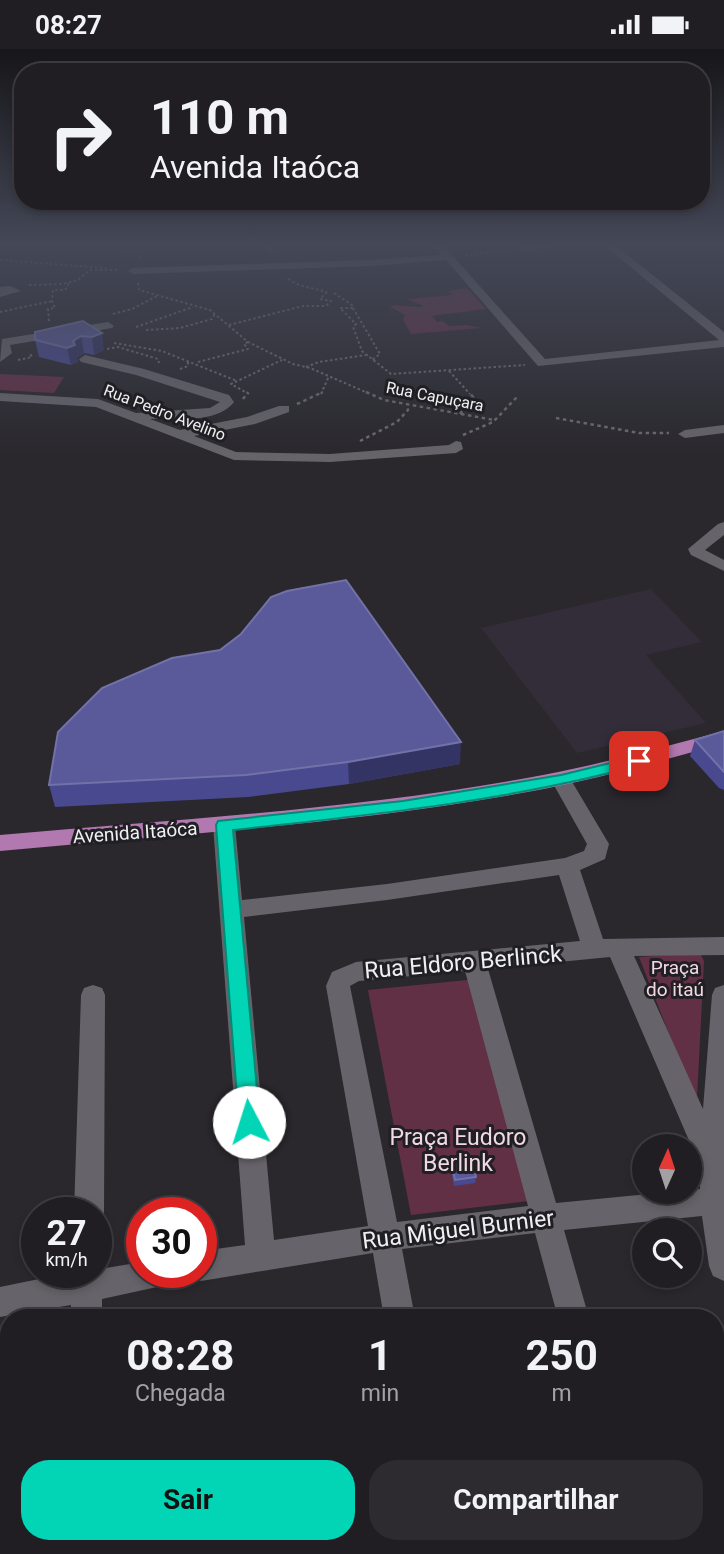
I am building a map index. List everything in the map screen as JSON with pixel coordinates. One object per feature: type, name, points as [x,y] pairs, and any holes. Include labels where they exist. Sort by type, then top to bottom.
[{"type":"main road","name":"Avenida Itaóca","points":[[0,843],[224,825],[403,806],[561,780],[724,737]]},
{"type":"street","points":[[512,315],[522,325],[513,328],[542,363],[724,340]]},
{"type":"street","points":[[694,315],[724,340]]},
{"type":"street","points":[[1,358],[6,352],[2,347],[4,343],[108,326]]},
{"type":"street","points":[[85,359],[140,372],[225,398],[227,402],[225,406],[204,413],[132,415]]},
{"type":"street","name":"Rua Pedro Avelino","points":[[0,397],[88,401],[132,415],[225,454],[264,458],[349,457],[444,446]]},
{"type":"street","points":[[180,434],[250,421],[289,407]]},
{"type":"street","points":[[685,433],[724,429]]},
{"type":"street","points":[[724,527],[696,549],[724,566]]},
{"type":"street","points":[[230,909],[387,893],[567,866],[592,857],[598,848],[561,780]]},
{"type":"street","points":[[224,825],[261,1255]]},
{"type":"street","points":[[567,866],[715,1168]]},
{"type":"street","name":"Rua Eldoro Berlinck","points":[[386,1237],[338,986],[341,979],[356,972],[607,949],[724,946]]},
{"type":"street","points":[[474,961],[571,1309]]},
{"type":"street","points":[[89,1197],[93,995]]},
{"type":"street","points":[[724,995],[715,1168],[720,1201],[718,1245],[724,1266]]},
{"type":"street","name":"Rua Miguel Burnier","points":[[217,1263],[386,1237],[720,1201]]},
{"type":"street","points":[[386,1237],[398,1309]]},
{"type":"street","points":[[0,1302],[55,1288]]},
{"type":"street","points":[[86,1309],[87,1288]]},
{"type":"path","points":[[47,315],[50,329],[56,336]]},
{"type":"path","points":[[108,326],[124,321],[116,315]]},
{"type":"path","points":[[136,327],[169,315]]},
{"type":"path","points":[[146,330],[180,328],[212,319],[214,315]]},
{"type":"path","name":"Rua Capuçara","points":[[218,315],[248,342],[384,400],[494,421]]},
{"type":"path","points":[[229,325],[267,315]]},
{"type":"path","points":[[345,315],[365,327]]},
{"type":"path","points":[[358,315],[380,354],[372,361]]},
{"type":"path","points":[[356,324],[354,331],[366,355],[391,374],[542,363]]},
{"type":"path","points":[[196,363],[248,349],[244,344],[248,342]]},
{"type":"path","points":[[114,343],[146,348],[196,363],[237,381]]},
{"type":"path","points":[[1,358],[9,362],[32,357],[26,350]]},
{"type":"path","points":[[306,367],[319,362],[366,355]]},
{"type":"path","points":[[225,406],[240,401],[250,393],[231,386],[237,381],[283,359]]},
{"type":"path","points":[[449,371],[473,397],[460,414]]},
{"type":"path","points":[[289,407],[323,393],[329,376]]},
{"type":"path","points":[[444,446],[450,439],[494,421],[518,396]]},
{"type":"path","points":[[353,443],[397,422],[408,410],[407,404]]},
{"type":"path","points":[[556,418],[639,433],[685,433]]},
{"type":"shaded area","points":[[651,589],[702,642],[646,655],[706,723],[577,753],[481,628]]},
{"type":"green space","points":[[405,315],[438,315],[432,316],[437,322],[443,321],[449,326],[467,325],[481,328],[411,334],[403,319]]},
{"type":"green space","points":[[0,374],[64,377],[54,393],[0,390]]},
{"type":"green space","name":"Praça do itaú","points":[[700,953],[704,961],[697,1098],[694,1098],[639,957]]},
{"type":"green space","name":"Praça Eudoro Berlink","points":[[467,980],[474,986],[528,1201],[411,1215],[368,990]]},
{"type":"building","points":[[83,321],[102,333],[92,337],[81,336],[73,341],[75,345],[67,348],[35,340],[35,332]]},
{"type":"building","points":[[346,580],[461,742],[348,762],[246,775],[49,785],[58,732],[102,688],[172,658],[220,650],[241,634],[271,597],[287,591]]},
{"type":"building","points":[[724,731],[724,772],[695,740]]},
{"type":"building","points":[[472,1158],[476,1177],[455,1180],[451,1161]]},
{"type":"route","points":[[249,1122],[224,825],[315,817],[483,794],[561,780],[639,761]]}]
